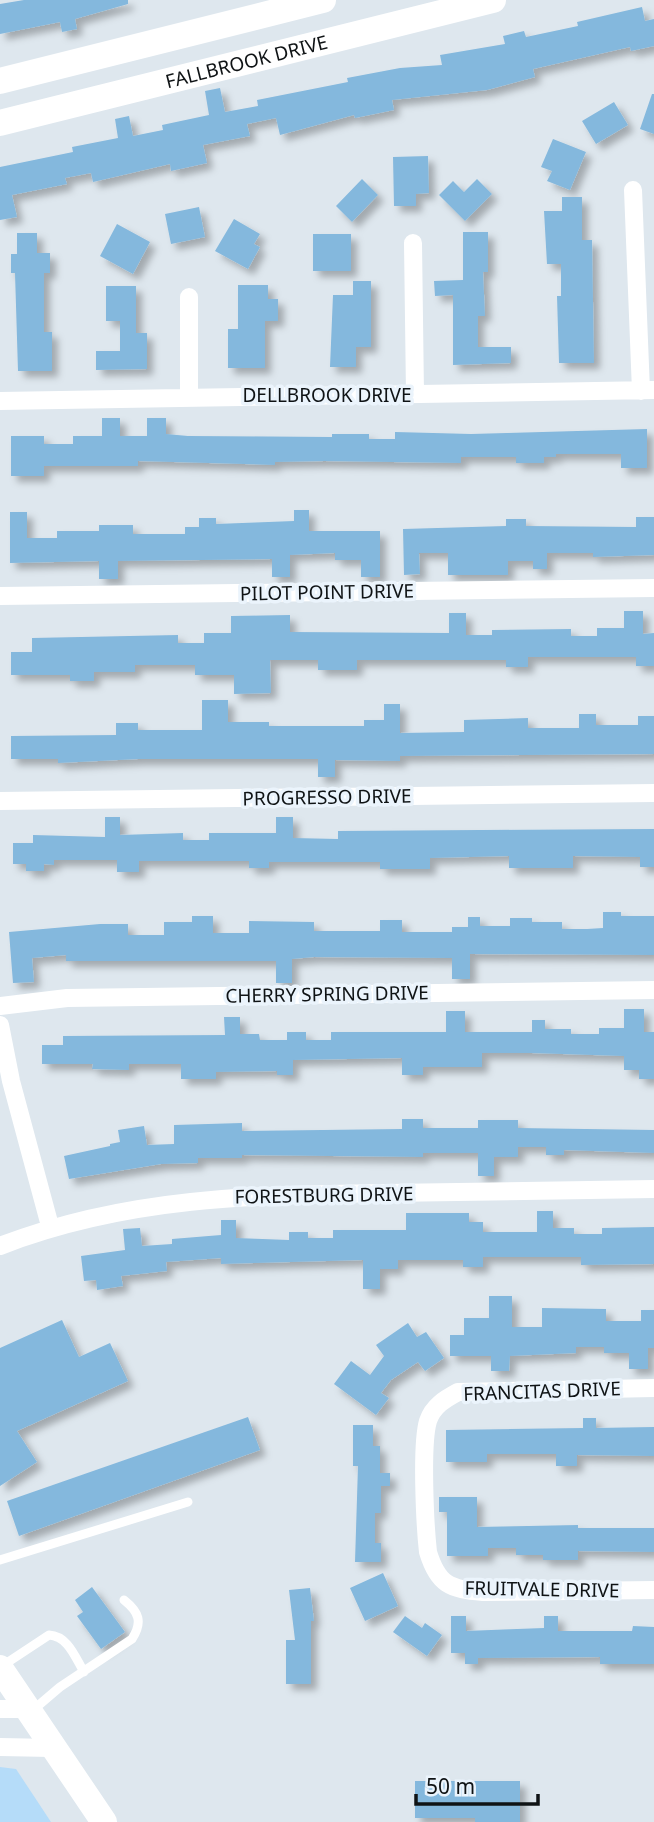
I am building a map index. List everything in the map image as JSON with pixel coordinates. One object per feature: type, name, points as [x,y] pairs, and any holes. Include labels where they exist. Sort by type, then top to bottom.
[{"type":"main road","points":[[0,81],[323,0]]},
{"type":"main road","name":"FALLBROOK DRIVE","points":[[0,123],[493,0]]},
{"type":"main road","points":[[218,26],[229,65]]},
{"type":"main road","points":[[0,1668],[104,1822]]},
{"type":"street","points":[[633,190],[647,391]]},
{"type":"street","points":[[413,243],[415,394]]},
{"type":"street","points":[[189,297],[189,396]]},
{"type":"street","name":"DELLBROOK DRIVE","points":[[0,401],[647,391]]},
{"type":"street","name":"PILOT POINT DRIVE","points":[[0,596],[654,588]]},
{"type":"street","name":"PROGRESSO DRIVE","points":[[0,801],[654,793]]},
{"type":"street","name":"CHERRY SPRING DRIVE","points":[[0,1006],[67,998],[654,990]]},
{"type":"street","points":[[0,1025],[11,1081],[50,1226]]},
{"type":"street","name":"FORESTBURG DRIVE","points":[[0,1246],[50,1226],[156,1204],[224,1197],[654,1189]]},
{"type":"street","name":"FRANCITAS DRIVE","points":[[426,1492],[428,1421],[445,1399],[458,1392],[654,1388]]},
{"type":"street","name":"FRUITVALE DRIVE","points":[[426,1492],[428,1552],[433,1570],[443,1582],[459,1590],[654,1590]]},
{"type":"street","points":[[0,1709],[28,1711]]},
{"type":"street","points":[[0,1747],[52,1748]]},
{"type":"lane","points":[[0,1560],[188,1502]]},
{"type":"lane","points":[[28,1711],[60,1687],[121,1649],[139,1628],[135,1609],[124,1600]]},
{"type":"lane","points":[[0,1668],[49,1635],[54,1635],[66,1642],[84,1672]]},
{"type":"shaded area","points":[[0,1767],[16,1769],[51,1822],[0,1822]]},
{"type":"building","points":[[24,0],[128,0],[128,4],[75,19],[77,29],[62,32],[60,22],[0,34],[0,4]]},
{"type":"building","points":[[642,7],[645,21],[654,19],[654,46],[631,51],[630,47],[533,69],[535,77],[487,90],[392,100],[394,110],[355,118],[354,115],[280,135],[276,118],[247,124],[250,136],[203,145],[207,163],[171,171],[170,164],[93,182],[91,173],[65,178],[67,184],[12,195],[17,217],[0,220],[0,167],[73,152],[72,147],[118,138],[115,119],[129,116],[133,136],[163,130],[162,125],[209,115],[205,91],[220,88],[225,112],[258,106],[257,100],[348,82],[347,78],[400,68],[442,65],[440,55],[505,44],[503,36],[524,31],[526,37],[578,26],[577,22]]},
{"type":"building","points":[[654,94],[654,134],[640,129]]},
{"type":"building","points":[[614,102],[628,125],[596,144],[582,121]]},
{"type":"building","points":[[553,139],[586,152],[570,190],[547,181],[552,171],[541,167]]},
{"type":"building","points":[[428,156],[429,193],[416,194],[416,206],[394,206],[393,157]]},
{"type":"building","points":[[362,179],[378,195],[352,222],[336,206]]},
{"type":"building","points":[[477,179],[492,194],[465,221],[439,195],[453,181],[464,192]]},
{"type":"building","points":[[562,197],[582,197],[582,240],[592,240],[594,363],[559,363],[557,296],[561,296],[561,264],[547,264],[544,211],[562,211]]},
{"type":"building","points":[[199,207],[205,237],[171,244],[165,214]]},
{"type":"building","points":[[234,219],[260,234],[254,244],[260,247],[248,269],[215,251]]},
{"type":"building","points":[[117,224],[150,242],[133,274],[100,256]]},
{"type":"building","points":[[463,232],[488,232],[488,272],[483,272],[485,316],[478,316],[478,347],[511,347],[511,363],[453,365],[453,295],[435,296],[434,281],[463,280]]},
{"type":"building","points":[[17,233],[37,233],[37,253],[50,253],[50,273],[44,273],[44,332],[52,332],[52,371],[18,371],[15,273],[11,273],[11,254],[17,254]]},
{"type":"building","points":[[313,234],[351,234],[351,271],[313,271]]},
{"type":"building","points":[[353,281],[371,281],[371,347],[356,347],[356,367],[330,367],[333,295],[353,295]]},
{"type":"building","points":[[238,285],[268,285],[268,299],[278,299],[278,321],[265,321],[265,368],[228,368],[228,329],[238,329]]},
{"type":"building","points":[[106,286],[136,286],[136,333],[147,333],[147,369],[96,370],[96,351],[120,351],[120,321],[106,321]]},
{"type":"building","points":[[102,418],[120,418],[120,436],[147,436],[147,418],[166,418],[166,434],[188,436],[332,437],[332,434],[369,434],[369,439],[395,439],[395,432],[471,434],[647,429],[647,468],[621,468],[621,454],[556,454],[556,457],[544,457],[544,463],[516,463],[516,457],[461,457],[461,463],[325,461],[275,462],[275,465],[138,461],[138,466],[44,466],[44,476],[11,476],[11,436],[44,436],[44,444],[73,444],[73,436],[102,436]]},
{"type":"building","points":[[294,510],[309,510],[309,531],[380,531],[380,577],[361,577],[361,560],[335,560],[335,553],[290,555],[290,577],[272,577],[272,559],[118,561],[118,579],[99,579],[99,561],[10,563],[10,512],[27,512],[27,538],[57,538],[57,531],[99,531],[99,525],[133,525],[133,534],[185,534],[185,527],[199,527],[199,518],[216,518],[216,524],[294,521]]},
{"type":"building","points":[[636,517],[654,517],[654,555],[593,557],[593,553],[547,553],[547,569],[533,569],[533,561],[508,561],[508,575],[448,575],[448,553],[419,553],[420,574],[404,575],[403,529],[506,526],[506,519],[526,519],[526,526],[636,527]]},
{"type":"building","points":[[624,611],[643,611],[643,634],[654,633],[654,666],[636,666],[636,657],[528,657],[528,667],[506,667],[506,660],[357,660],[357,670],[318,670],[318,660],[270,660],[271,693],[234,694],[234,675],[195,675],[195,665],[135,665],[135,672],[94,672],[94,681],[70,681],[70,675],[11,675],[11,652],[32,652],[32,638],[178,635],[178,643],[204,643],[204,633],[231,633],[231,616],[290,615],[290,632],[449,633],[449,613],[466,613],[466,635],[492,635],[492,630],[571,629],[571,636],[597,636],[597,628],[624,628]]},
{"type":"building","points":[[202,700],[228,700],[228,722],[269,722],[269,726],[364,726],[364,720],[384,720],[384,704],[400,704],[400,733],[464,732],[464,720],[528,718],[528,728],[579,728],[579,714],[596,714],[596,725],[638,725],[638,716],[654,716],[654,754],[400,756],[400,761],[335,760],[335,777],[318,777],[318,759],[138,759],[58,763],[58,759],[11,759],[11,736],[116,735],[116,723],[138,723],[138,730],[202,730]]},
{"type":"building","points":[[105,817],[120,817],[120,835],[183,833],[183,840],[209,840],[209,833],[276,833],[276,817],[293,817],[293,838],[338,839],[338,831],[654,829],[654,867],[640,867],[640,857],[573,856],[573,868],[509,868],[509,856],[430,858],[430,869],[380,869],[380,862],[269,862],[269,868],[249,868],[249,861],[139,861],[139,872],[117,872],[117,860],[54,860],[54,865],[44,864],[44,871],[26,871],[26,864],[13,864],[13,843],[33,843],[33,835],[105,837]]},
{"type":"building","points":[[603,912],[621,912],[621,916],[654,916],[654,955],[470,954],[470,979],[452,979],[452,958],[314,957],[292,959],[292,983],[276,983],[276,961],[66,961],[66,955],[32,958],[34,982],[13,983],[9,932],[128,924],[128,935],[164,935],[164,922],[192,922],[192,916],[213,916],[213,933],[249,933],[249,921],[314,922],[314,931],[380,931],[380,920],[402,920],[402,932],[452,932],[452,927],[468,927],[468,917],[480,917],[480,926],[510,926],[510,918],[532,918],[532,922],[562,922],[562,929],[587,929],[603,928]]},
{"type":"building","points":[[624,1009],[644,1009],[644,1032],[654,1032],[654,1079],[639,1079],[639,1070],[624,1070],[624,1056],[532,1053],[482,1053],[482,1067],[423,1067],[423,1075],[402,1075],[402,1058],[293,1060],[293,1075],[277,1075],[277,1071],[216,1072],[216,1079],[181,1079],[181,1064],[129,1064],[129,1070],[92,1069],[93,1064],[42,1064],[42,1045],[63,1045],[63,1036],[225,1035],[224,1017],[240,1017],[240,1034],[259,1034],[260,1040],[287,1040],[287,1032],[306,1032],[306,1040],[331,1040],[331,1032],[446,1032],[446,1011],[465,1011],[465,1032],[532,1032],[532,1020],[545,1020],[545,1029],[571,1029],[571,1034],[599,1034],[599,1028],[624,1028]]},
{"type":"building","points":[[402,1119],[423,1119],[423,1128],[478,1128],[478,1120],[518,1120],[518,1128],[654,1130],[654,1153],[564,1150],[564,1155],[546,1155],[546,1147],[518,1147],[518,1157],[494,1157],[494,1176],[478,1176],[478,1153],[423,1153],[423,1157],[242,1155],[242,1158],[198,1158],[198,1163],[161,1164],[69,1179],[64,1156],[110,1146],[120,1142],[118,1130],[144,1126],[147,1145],[174,1144],[174,1125],[242,1123],[242,1131],[402,1129]]},
{"type":"building","points":[[537,1211],[553,1211],[553,1228],[574,1228],[574,1234],[602,1234],[602,1228],[654,1227],[654,1264],[581,1265],[581,1257],[483,1257],[483,1267],[463,1267],[463,1260],[398,1260],[398,1269],[380,1269],[380,1289],[363,1289],[363,1260],[221,1264],[221,1258],[166,1262],[167,1271],[121,1276],[123,1286],[97,1290],[96,1280],[84,1281],[81,1256],[125,1250],[123,1229],[140,1228],[142,1246],[172,1244],[172,1239],[221,1235],[221,1220],[236,1220],[236,1238],[289,1240],[289,1232],[308,1232],[308,1238],[333,1238],[333,1230],[406,1230],[406,1213],[469,1213],[469,1222],[483,1222],[483,1232],[537,1232]]},
{"type":"building","points":[[489,1296],[512,1296],[512,1327],[542,1327],[542,1308],[606,1309],[606,1321],[641,1321],[641,1310],[654,1310],[654,1348],[648,1348],[648,1369],[629,1369],[629,1353],[604,1353],[604,1347],[576,1347],[576,1353],[510,1356],[509,1371],[491,1371],[491,1356],[450,1356],[450,1335],[464,1335],[464,1318],[489,1318]]},
{"type":"building","points":[[62,1320],[79,1357],[110,1343],[128,1381],[17,1431],[37,1462],[0,1486],[0,1348]]},
{"type":"building","points":[[408,1323],[417,1337],[426,1332],[444,1358],[425,1371],[418,1362],[391,1380],[381,1393],[389,1398],[376,1415],[334,1384],[351,1361],[370,1375],[384,1356],[376,1345]]},
{"type":"building","points":[[248,1417],[260,1450],[19,1536],[7,1501]]},
{"type":"building","points":[[583,1418],[596,1418],[596,1428],[654,1427],[654,1456],[577,1455],[577,1466],[556,1466],[556,1454],[487,1454],[487,1462],[446,1462],[446,1430],[583,1428]]},
{"type":"building","points":[[353,1425],[373,1425],[373,1446],[380,1446],[380,1473],[390,1473],[390,1486],[381,1486],[381,1513],[375,1513],[375,1543],[381,1543],[381,1562],[355,1562],[358,1466],[353,1466]]},
{"type":"building","points":[[439,1497],[477,1497],[477,1527],[578,1525],[578,1528],[654,1528],[654,1552],[578,1551],[578,1560],[543,1560],[543,1555],[516,1555],[516,1548],[488,1548],[488,1556],[447,1556],[447,1512],[439,1512]]},
{"type":"building","points":[[383,1573],[398,1606],[365,1621],[350,1588]]},
{"type":"building","points":[[92,1587],[125,1632],[101,1649],[77,1616],[83,1612],[75,1600]]},
{"type":"building","points":[[310,1588],[314,1621],[311,1621],[311,1684],[286,1684],[286,1640],[295,1640],[289,1590]]},
{"type":"building","points":[[405,1616],[422,1628],[425,1623],[442,1635],[427,1656],[393,1632]]},
{"type":"building","points":[[451,1616],[466,1616],[466,1631],[544,1628],[544,1616],[558,1616],[558,1631],[632,1631],[633,1626],[654,1627],[654,1664],[600,1664],[600,1657],[478,1658],[478,1664],[465,1664],[465,1653],[451,1653]]},
{"type":"building","points":[[415,1781],[520,1781],[520,1822],[475,1822],[475,1818],[415,1818]]}]
